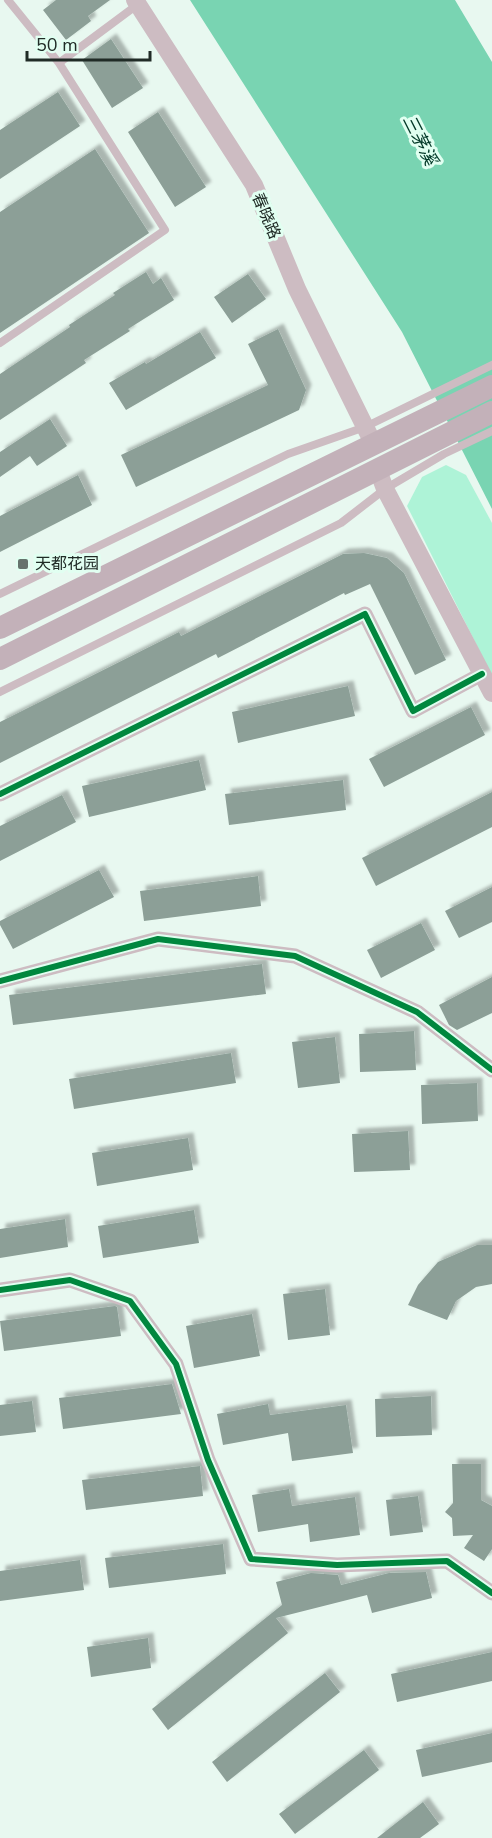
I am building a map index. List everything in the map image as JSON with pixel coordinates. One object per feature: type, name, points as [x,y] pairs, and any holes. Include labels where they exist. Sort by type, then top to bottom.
[{"type":"main road","points":[[0,628],[370,436],[418,413],[492,386]]},
{"type":"main road","points":[[0,659],[381,479],[439,448],[492,412]]},
{"type":"street","name":"春晓路","points":[[136,2],[254,185],[297,289],[370,436]]},
{"type":"street","points":[[381,479],[492,693]]},
{"type":"street","points":[[0,794],[365,614],[414,711],[482,674]]},
{"type":"street","points":[[0,981],[158,939],[295,956],[417,1012],[492,1070]]},
{"type":"street","points":[[0,1290],[70,1280],[130,1301],[176,1364],[208,1460],[251,1559],[337,1565],[447,1561],[492,1593]]},
{"type":"lane","points":[[0,343],[165,230],[59,63],[8,0]]},
{"type":"lane","points":[[59,63],[136,2]]},
{"type":"lane","points":[[418,413],[492,365]]},
{"type":"lane","points":[[439,448],[492,431]]},
{"type":"lane","points":[[0,594],[288,454],[370,436]]},
{"type":"lane","points":[[0,692],[340,523],[381,479]]},
{"type":"shaded area","points":[[446,465],[466,475],[492,523],[492,676],[407,506],[422,477]]},
{"type":"water","name":"三茅溪","points":[[190,0],[455,0],[492,62],[492,509],[402,332]]},
{"type":"building","points":[[56,0],[110,0],[88,16],[91,21],[66,40],[43,10]]},
{"type":"building","points":[[111,39],[143,88],[112,108],[82,60]]},
{"type":"building","points":[[58,92],[80,126],[0,179],[0,130]]},
{"type":"building","points":[[158,112],[206,187],[175,207],[128,132]]},
{"type":"building","points":[[95,149],[149,233],[0,333],[0,212]]},
{"type":"building","points":[[146,272],[153,284],[161,278],[174,300],[128,329],[130,331],[84,360],[86,363],[0,420],[0,374]]},
{"type":"building","points":[[248,274],[266,299],[232,323],[214,297]]},
{"type":"building","points":[[278,329],[306,390],[299,410],[136,487],[121,455],[268,385],[248,344]]},
{"type":"building","points":[[200,332],[216,358],[126,410],[109,383]]},
{"type":"building","points":[[50,419],[67,446],[37,466],[30,456],[0,477],[0,452]]},
{"type":"building","points":[[78,475],[92,505],[0,552],[0,516]]},
{"type":"building","points":[[364,553],[387,558],[404,573],[446,660],[415,675],[370,584],[345,595],[344,593],[218,658],[216,654],[0,763],[0,722],[179,632],[181,636],[343,554]]},
{"type":"building","points":[[348,686],[355,716],[238,743],[232,712]]},
{"type":"building","points":[[471,707],[485,735],[384,787],[369,759]]},
{"type":"building","points":[[199,760],[206,790],[89,817],[82,786]]},
{"type":"building","points":[[343,780],[346,810],[229,825],[225,794]]},
{"type":"building","points":[[492,792],[492,827],[376,886],[362,858]]},
{"type":"building","points":[[62,795],[76,822],[0,861],[0,826]]},
{"type":"building","points":[[99,870],[114,897],[13,949],[0,921]]},
{"type":"building","points":[[258,876],[261,906],[144,921],[140,891]]},
{"type":"building","points":[[492,887],[492,922],[459,938],[445,911]]},
{"type":"building","points":[[421,923],[435,950],[381,978],[367,950]]},
{"type":"building","points":[[262,964],[266,994],[13,1025],[9,995]]},
{"type":"building","points":[[492,977],[492,1013],[457,1030],[449,1025],[439,1005]]},
{"type":"building","points":[[414,1031],[416,1070],[360,1072],[359,1034]]},
{"type":"building","points":[[335,1037],[340,1083],[298,1088],[292,1042]]},
{"type":"building","points":[[231,1053],[236,1083],[74,1109],[69,1079]]},
{"type":"building","points":[[477,1083],[478,1121],[422,1124],[421,1085]]},
{"type":"building","points":[[408,1131],[410,1170],[354,1172],[352,1134]]},
{"type":"building","points":[[188,1138],[193,1170],[97,1186],[92,1153]]},
{"type":"building","points":[[194,1210],[199,1243],[103,1258],[98,1226]]},
{"type":"building","points":[[65,1219],[68,1247],[0,1258],[0,1229]]},
{"type":"building","points":[[477,1245],[492,1245],[492,1284],[476,1287],[456,1301],[447,1320],[408,1305],[418,1285],[438,1262]]},
{"type":"building","points":[[325,1289],[330,1335],[288,1340],[283,1294]]},
{"type":"building","points":[[115,1306],[121,1336],[4,1351],[0,1321]]},
{"type":"building","points":[[252,1314],[260,1356],[194,1368],[186,1326]]},
{"type":"building","points":[[172,1384],[181,1414],[63,1429],[59,1398]]},
{"type":"building","points":[[431,1396],[432,1435],[376,1437],[375,1399]]},
{"type":"building","points":[[32,1401],[36,1432],[0,1436],[0,1405]]},
{"type":"building","points":[[268,1404],[270,1415],[346,1405],[353,1453],[292,1461],[288,1433],[223,1445],[217,1414]]},
{"type":"building","points":[[452,1464],[481,1464],[481,1500],[492,1506],[492,1549],[484,1561],[464,1548],[473,1535],[453,1536],[452,1518],[445,1512],[453,1503]]},
{"type":"building","points":[[200,1466],[203,1496],[86,1510],[82,1480]]},
{"type":"building","points":[[289,1489],[292,1506],[355,1497],[360,1535],[310,1542],[308,1524],[258,1532],[252,1495]]},
{"type":"building","points":[[418,1496],[423,1532],[390,1536],[386,1500]]},
{"type":"building","points":[[223,1544],[226,1574],[109,1588],[105,1558]]},
{"type":"building","points":[[80,1560],[84,1590],[0,1601],[0,1571]]},
{"type":"building","points":[[426,1572],[432,1598],[372,1613],[367,1595],[276,1618],[288,1633],[168,1730],[152,1709],[282,1605],[276,1582],[311,1573],[338,1575],[341,1585],[389,1573]]},
{"type":"building","points":[[148,1638],[151,1668],[91,1677],[87,1647]]},
{"type":"building","points":[[492,1652],[492,1681],[397,1702],[391,1674]]},
{"type":"building","points":[[325,1673],[340,1692],[227,1782],[212,1762]]},
{"type":"building","points":[[492,1733],[492,1762],[422,1777],[416,1750]]},
{"type":"building","points":[[364,1750],[379,1770],[295,1834],[279,1814]]},
{"type":"building","points":[[423,1802],[439,1824],[420,1838],[377,1838]]},
{"type":"cycle path","points":[[0,794],[365,614],[413,711],[482,674]]},
{"type":"cycle path","points":[[0,981],[158,939],[295,956],[417,1012],[492,1070]]},
{"type":"cycle path","points":[[0,1290],[70,1280],[130,1301],[176,1364],[208,1460],[251,1559],[337,1565],[447,1561],[492,1593]]},
{"type":"place","name":"天都花园","points":[[23,564]]}]
